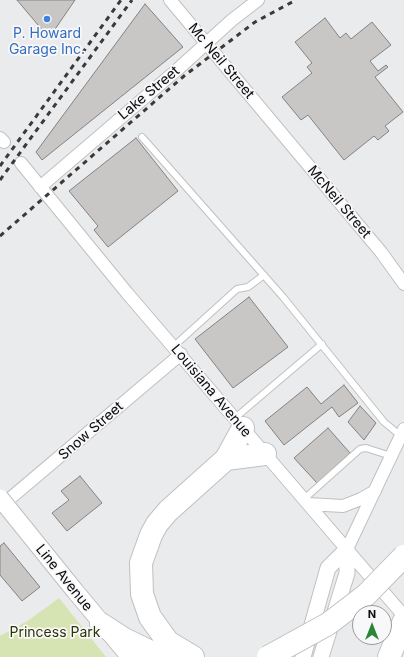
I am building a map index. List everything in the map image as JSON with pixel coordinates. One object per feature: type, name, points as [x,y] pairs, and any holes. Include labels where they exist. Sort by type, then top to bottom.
[{"type":"highway","points":[[193,657],[168,642],[150,617],[142,594],[141,563],[150,535],[157,524],[168,511],[226,459],[239,423]]},
{"type":"highway","points":[[226,459],[265,454]]},
{"type":"highway","points":[[268,657],[328,624],[366,595],[404,556]]},
{"type":"highway","points":[[389,657],[404,621]]},
{"type":"highway","points":[[101,624],[124,639],[161,657]]},
{"type":"main road","name":"Line Avenue","points":[[0,498],[101,624],[130,657]]},
{"type":"street","name":"Mc Neil Street","points":[[170,0],[272,123]]},
{"type":"street","name":"Lake Street","points":[[40,186],[258,0]]},
{"type":"street","name":"McNeil Street","points":[[272,123],[381,252],[404,284]]},
{"type":"street","name":"Louisiana Avenue","points":[[21,163],[127,293],[178,350],[404,616]]},
{"type":"street","name":"Snow Street","points":[[0,506],[178,350]]},
{"type":"street","points":[[303,657],[328,568],[347,549],[402,432]]},
{"type":"street","points":[[306,502],[343,506],[361,499],[375,491]]},
{"type":"street","points":[[321,657],[347,573],[347,549]]},
{"type":"lane","points":[[142,137],[264,275],[322,344],[384,422],[402,432]]},
{"type":"lane","points":[[178,350],[237,289],[248,287],[264,275]]},
{"type":"lane","points":[[239,423],[322,344]]},
{"type":"lane","points":[[306,502],[360,449],[366,448],[391,456]]},
{"type":"green space","name":"Princess Park","points":[[59,598],[106,657],[0,657],[0,636],[29,620]]},
{"type":"building","name":"P. Howard Garage Inc.","points":[[17,0],[75,0],[49,38]]},
{"type":"building","points":[[145,4],[183,47],[42,160],[36,152]]},
{"type":"building","points":[[325,18],[340,38],[346,33],[351,39],[372,22],[391,45],[370,61],[378,71],[386,65],[388,67],[375,77],[403,112],[385,126],[389,131],[378,140],[374,136],[344,160],[308,115],[301,120],[282,97],[312,73],[307,67],[312,63],[295,42]]},
{"type":"building","points":[[136,138],[178,191],[108,247],[94,230],[98,226],[69,191]]},
{"type":"building","points":[[249,297],[288,347],[233,388],[195,339]]},
{"type":"building","points":[[344,385],[358,403],[339,417],[332,407],[284,445],[265,421],[307,387],[321,404]]},
{"type":"building","points":[[360,406],[376,423],[364,440],[348,422]]},
{"type":"building","points":[[328,428],[350,453],[317,483],[294,458]]},
{"type":"building","points":[[80,476],[102,503],[67,531],[52,513],[69,500],[61,491]]},
{"type":"building","points":[[4,543],[40,587],[22,601],[0,575],[0,546]]},
{"type":"railway","points":[[0,166],[121,0]]},
{"type":"railway","points":[[0,180],[132,0]]},
{"type":"railway","points":[[0,236],[184,76],[255,22],[296,0]]},
{"type":"place","name":"P. Howard Garage Inc.","points":[[47,19]]}]
